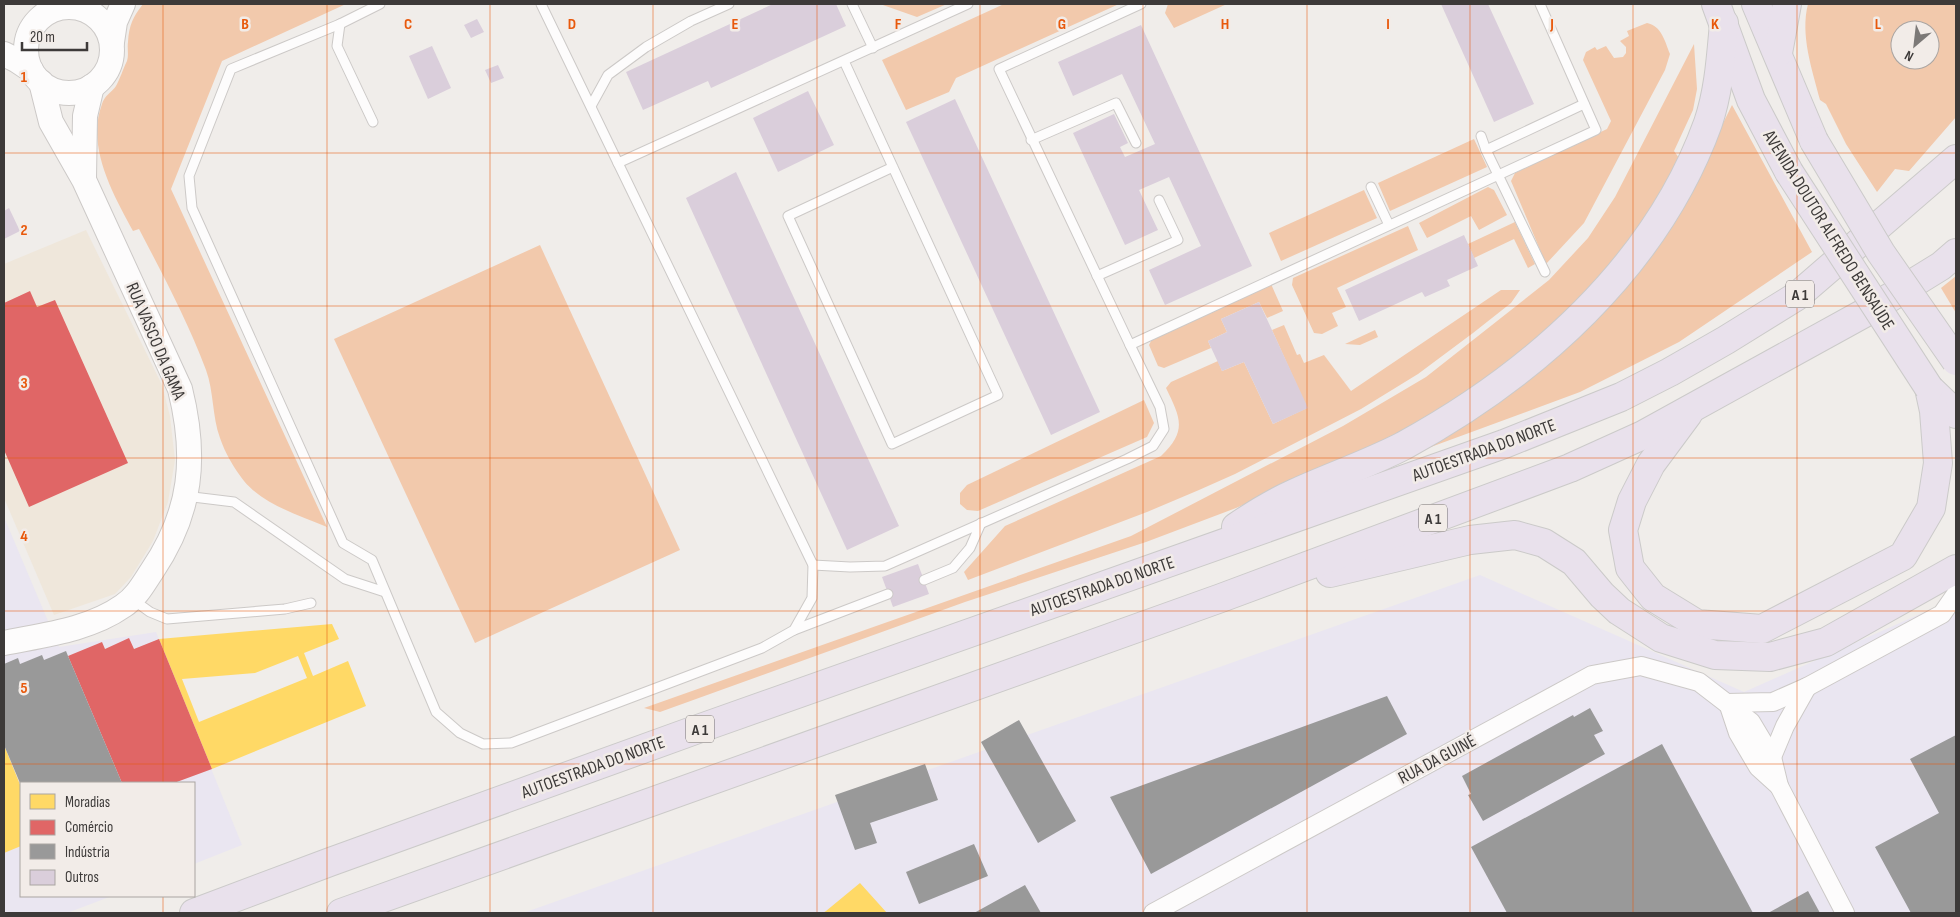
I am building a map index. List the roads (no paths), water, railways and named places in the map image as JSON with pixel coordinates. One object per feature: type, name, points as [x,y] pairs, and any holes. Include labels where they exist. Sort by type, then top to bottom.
[{"type":"highway","name":"AVENIDA DOUTOR ALFREDO BENSAÚDE","points":[[1756,4],[1814,141],[1881,253],[1956,361]]},
{"type":"highway","points":[[1778,53],[1788,4]]},
{"type":"highway","name":"AVENIDA DOUTOR ALFREDO BENSAÚDE","points":[[1720,13],[1751,100],[1789,172],[1929,388],[1956,414]]},
{"type":"highway","points":[[1209,549],[1257,513],[1294,493],[1401,447],[1456,415],[1517,372],[1577,318],[1632,258],[1664,214],[1688,169],[1708,122],[1717,87],[1720,13]]},
{"type":"highway","name":"AUTOESTRADA DO NORTE","points":[[194,913],[698,729],[1532,434],[1621,397],[1726,340],[1797,296],[1956,159]]},
{"type":"highway","points":[[1929,388],[1934,412],[1938,463],[1931,508],[1903,556],[1762,629],[1697,624],[1653,597],[1630,568],[1623,530],[1632,501],[1651,464],[1692,409],[1868,311],[1941,266],[1956,253]]},
{"type":"highway","name":"A 1","points":[[341,913],[1221,598],[1570,468],[1642,435],[1692,409]]},
{"type":"highway","points":[[1221,598],[1470,540],[1515,535],[1544,543],[1574,562],[1619,610],[1661,638],[1715,655],[1770,657],[1826,642],[1956,569]]},
{"type":"street","points":[[4,54],[16,60],[61,92],[77,92],[92,86],[105,74],[111,59],[115,22],[122,4]]},
{"type":"street","points":[[36,76],[26,53],[28,37],[36,22],[54,8],[75,7],[88,11],[103,24],[112,42]]},
{"type":"street","name":"RUA VASCO DA GAMA","points":[[4,644],[99,620],[124,606],[132,599],[167,548],[180,517],[190,467],[188,420],[180,389],[84,180],[51,122],[36,76]]},
{"type":"street","name":"RUA VASCO DA GAMA","points":[[84,180],[85,116],[92,86]]},
{"type":"street","points":[[1728,703],[1773,702],[1807,687],[1942,614],[1956,594]]},
{"type":"street","name":"RUA DA GUINÉ","points":[[1153,913],[1592,675],[1641,666],[1699,682],[1751,722],[1772,757],[1779,786],[1846,913]]},
{"type":"street","points":[[1772,757],[1785,726],[1807,687]]},
{"type":"street","name":"RUA DA GUINÉ","points":[[1728,703],[1738,733],[1758,767],[1779,786]]},
{"type":"lane","points":[[380,4],[340,24],[231,69],[189,176],[192,208],[343,543],[372,560],[436,712],[460,733],[483,744],[511,742],[762,648],[794,630],[888,594]]},
{"type":"lane","points":[[541,4],[813,565],[812,598],[794,630]]},
{"type":"lane","points":[[591,106],[608,75],[646,47],[729,4]]},
{"type":"lane","points":[[852,4],[873,48]]},
{"type":"lane","points":[[618,163],[968,4]]},
{"type":"lane","points":[[813,565],[885,566],[1127,459],[1153,446],[1164,429],[1160,408],[999,69],[1141,4]]},
{"type":"lane","points":[[1130,345],[1596,130],[1540,4]]},
{"type":"lane","points":[[340,24],[337,46],[373,122]]},
{"type":"lane","points":[[844,61],[894,167],[998,395],[892,444],[788,216],[894,167]]},
{"type":"lane","points":[[1032,140],[1116,103],[1136,143]]},
{"type":"lane","points":[[1486,150],[1584,104]]},
{"type":"lane","points":[[1481,136],[1545,272]]},
{"type":"lane","points":[[1371,186],[1390,225]]},
{"type":"lane","points":[[1097,276],[1178,240],[1159,200]]},
{"type":"lane","points":[[185,496],[234,502],[346,579],[385,592]]},
{"type":"lane","points":[[924,580],[953,568],[970,548],[981,523]]},
{"type":"lane","points":[[132,599],[150,612],[167,620],[285,609],[311,603]]}]
